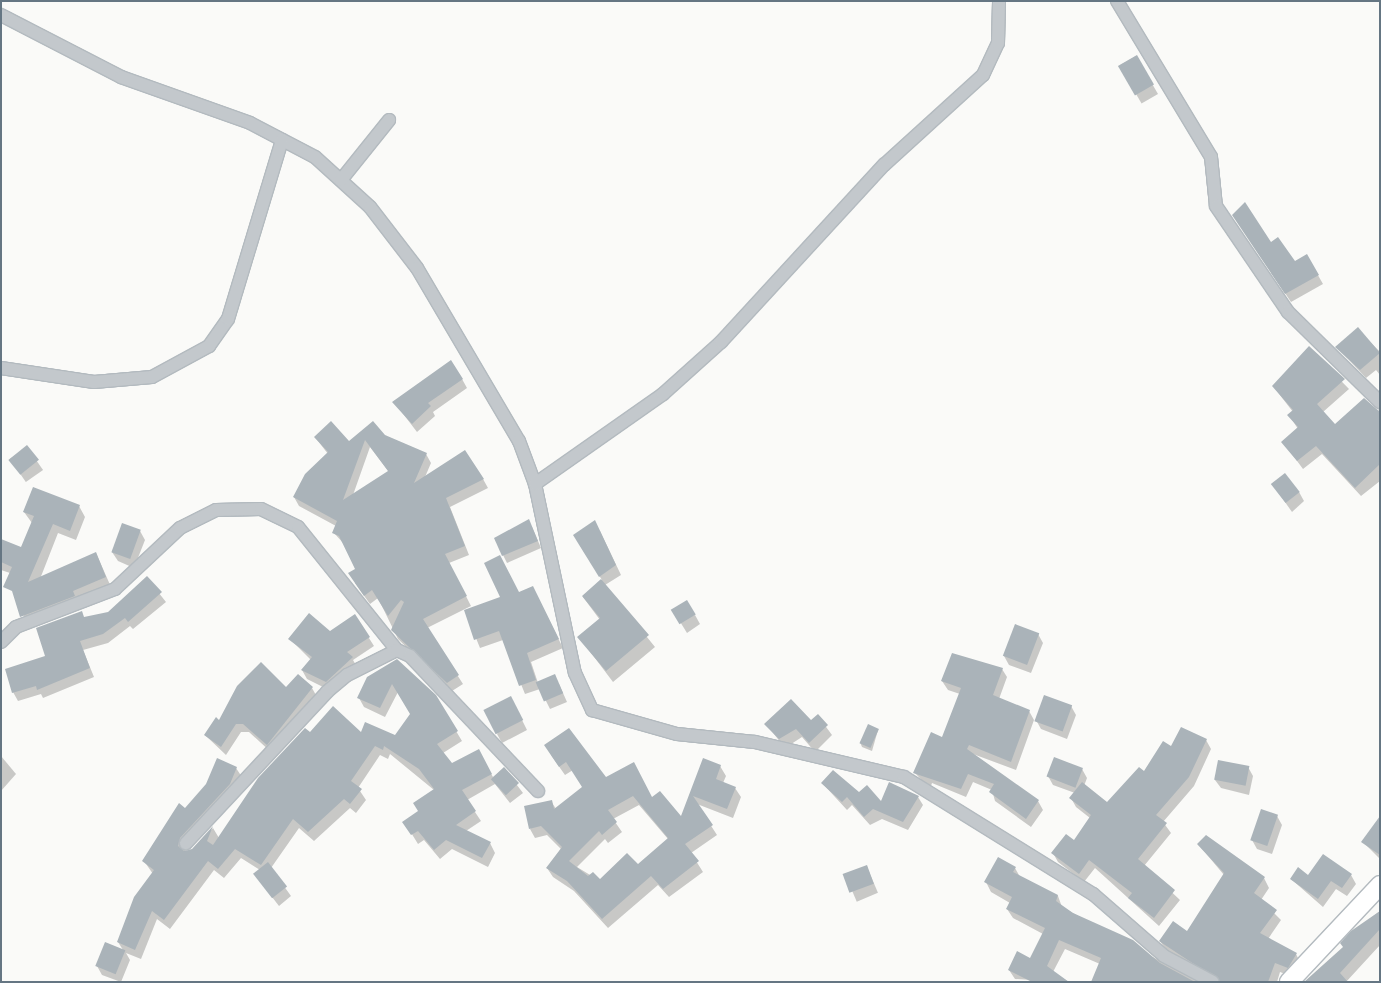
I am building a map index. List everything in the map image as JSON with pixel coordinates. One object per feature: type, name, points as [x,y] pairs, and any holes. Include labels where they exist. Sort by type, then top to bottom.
[{"type":"main road","points":[[1289,982],[1380,885]]},
{"type":"street","points":[[535,484],[600,441],[692,368],[884,166],[977,81],[998,42],[999,1]]},
{"type":"street","points":[[1116,1],[1211,157],[1216,206],[1288,312],[1380,402]]},
{"type":"street","points":[[1,15],[121,76],[250,124],[316,157],[370,207],[417,268],[494,393],[535,484],[575,673],[586,702],[600,716],[677,734],[755,742],[904,777],[1093,894],[1164,956],[1213,982]]},
{"type":"street","points":[[341,180],[389,120]]},
{"type":"street","points":[[1,368],[94,382],[152,377],[209,346],[228,319],[282,140]]},
{"type":"street","points":[[1,642],[16,627],[115,588],[180,528],[216,510],[247,507],[298,527],[397,650],[410,656],[538,791]]},
{"type":"street","points":[[186,844],[327,692],[347,676],[397,650]]},
{"type":"building","points":[[1137,55],[1154,84],[1135,95],[1118,66]]},
{"type":"building","points":[[1245,202],[1271,242],[1278,237],[1295,261],[1307,254],[1319,275],[1285,294],[1232,215]]},
{"type":"building","points":[[1358,327],[1380,353],[1360,370],[1335,347]]},
{"type":"building","points":[[1309,346],[1345,379],[1317,404],[1335,424],[1364,398],[1380,412],[1380,464],[1355,488],[1316,446],[1297,461],[1281,442],[1298,427],[1287,415],[1293,410],[1272,386]]},
{"type":"building","points":[[451,360],[463,379],[428,403],[431,406],[412,424],[392,402]]},
{"type":"building","points":[[331,421],[349,441],[373,421],[385,435],[427,453],[414,483],[465,450],[484,479],[446,498],[465,546],[445,554],[467,596],[423,619],[459,675],[447,683],[391,630],[404,602],[401,600],[388,616],[372,590],[364,596],[348,573],[355,569],[339,536],[332,533],[337,521],[293,497],[305,474],[328,452],[314,437]],"holes":[[[365,440],[388,471],[343,500]]]},
{"type":"building","points":[[27,445],[39,460],[20,475],[8,460]]},
{"type":"building","points":[[1285,473],[1300,492],[1286,503],[1271,484]]},
{"type":"building","points":[[33,487],[80,505],[70,531],[53,524],[28,582],[96,552],[106,577],[73,591],[75,596],[20,617],[12,591],[3,587],[12,567],[1,562],[1,539],[21,547],[34,516],[23,512]]},
{"type":"building","points":[[529,519],[538,541],[502,556],[494,538]]},
{"type":"building","points":[[595,520],[616,565],[599,577],[573,535]]},
{"type":"building","points":[[122,523],[141,530],[130,559],[111,552]]},
{"type":"building","points":[[500,555],[519,592],[533,586],[559,639],[527,653],[536,680],[519,686],[499,631],[474,640],[464,610],[500,597],[484,563]]},
{"type":"building","points":[[147,576],[162,592],[128,622],[125,618],[103,634],[80,641],[90,668],[37,690],[36,686],[12,693],[5,669],[45,656],[36,628],[82,611],[84,617],[108,612]]},
{"type":"building","points":[[601,579],[649,635],[606,671],[577,637],[600,618],[582,596]]},
{"type":"building","points":[[687,600],[696,615],[679,624],[671,610]]},
{"type":"building","points":[[309,613],[330,631],[355,614],[370,637],[347,652],[353,657],[326,682],[301,670],[312,657],[288,639]]},
{"type":"building","points":[[1015,624],[1039,633],[1027,665],[1003,656]]},
{"type":"building","points":[[952,653],[1003,668],[993,695],[1030,710],[1011,762],[969,745],[967,749],[1039,800],[1026,819],[989,792],[994,784],[968,774],[961,789],[913,773],[931,732],[942,737],[961,688],[941,681]]},
{"type":"building","points":[[397,659],[436,695],[458,731],[437,744],[452,763],[479,749],[492,774],[462,790],[476,811],[456,825],[491,842],[482,858],[446,840],[434,850],[418,831],[411,835],[402,822],[418,811],[413,803],[434,789],[419,769],[384,746],[383,750],[375,746],[351,781],[362,789],[350,804],[344,799],[308,832],[293,819],[261,865],[235,849],[218,869],[208,861],[164,920],[152,911],[135,950],[117,942],[134,897],[154,870],[142,861],[179,803],[185,808],[206,784],[217,758],[237,767],[230,784],[180,838],[178,846],[184,851],[192,849],[213,826],[207,841],[213,845],[258,778],[305,728],[310,732],[333,706],[361,732],[365,722],[395,735],[410,714],[392,684],[380,708],[357,698],[367,677]]},
{"type":"building","points":[[261,662],[286,687],[298,674],[313,687],[267,745],[243,724],[236,724],[221,747],[204,735],[216,717],[219,720],[237,686]]},
{"type":"building","points":[[555,674],[563,693],[544,702],[536,682]]},
{"type":"building","points":[[1044,695],[1072,705],[1063,732],[1034,721]]},
{"type":"building","points":[[511,696],[523,720],[496,734],[483,710]]},
{"type":"building","points":[[791,699],[811,720],[818,714],[828,725],[809,743],[796,729],[779,739],[764,724]]},
{"type":"building","points":[[868,724],[879,729],[870,748],[859,743]]},
{"type":"building","points":[[1181,727],[1207,739],[1189,777],[1156,815],[1167,823],[1138,859],[1175,890],[1154,918],[1128,898],[1132,893],[1089,860],[1079,874],[1051,853],[1066,834],[1074,840],[1091,815],[1069,798],[1082,782],[1107,802],[1139,767],[1144,771],[1163,741],[1171,746]]},
{"type":"building","points":[[569,728],[606,777],[634,762],[652,797],[660,791],[681,816],[703,758],[721,765],[716,779],[736,787],[727,809],[693,796],[713,825],[685,844],[699,861],[663,889],[651,876],[602,919],[567,881],[546,868],[562,847],[541,826],[529,829],[524,806],[552,800],[554,809],[582,787],[566,762],[559,767],[544,745]],"holes":[[[633,796],[668,838],[638,864],[627,853],[600,879],[593,872],[588,876],[569,861],[599,831],[602,835],[617,822],[608,810]]]},
{"type":"building","points":[[1054,757],[1083,768],[1075,788],[1046,777]]},
{"type":"building","points":[[1218,760],[1249,766],[1246,786],[1214,780]]},
{"type":"building","points":[[504,767],[519,783],[506,795],[491,779]]},
{"type":"building","points":[[833,770],[859,792],[867,785],[881,801],[889,782],[919,796],[903,822],[873,809],[864,817],[847,797],[842,802],[821,783]]},
{"type":"building","points":[[1261,809],[1278,815],[1267,846],[1250,840]]},
{"type":"building","points":[[1380,816],[1380,855],[1361,842]]},
{"type":"building","points":[[1206,835],[1265,877],[1254,893],[1277,910],[1260,933],[1297,953],[1288,968],[1275,963],[1268,982],[1221,982],[1159,941],[1173,921],[1187,931],[1224,873],[1197,844]]},
{"type":"building","points":[[1323,854],[1352,874],[1342,888],[1331,881],[1318,899],[1290,879],[1298,867],[1308,875]]},
{"type":"building","points":[[998,857],[1016,867],[1013,872],[1058,895],[1056,901],[1073,913],[1133,940],[1160,963],[1195,982],[1091,982],[1101,958],[1059,940],[1047,966],[1069,982],[1032,982],[1008,970],[1017,951],[1030,958],[1045,928],[1006,909],[1012,897],[984,882]]},
{"type":"building","points":[[268,862],[287,886],[272,898],[253,874]]},
{"type":"building","points":[[867,865],[874,884],[849,893],[843,874]]},
{"type":"building","points":[[1380,911],[1380,929],[1340,973],[1348,982],[1304,982],[1343,947],[1340,943],[1351,931]]},
{"type":"building","points":[[105,942],[125,950],[116,974],[95,966]]}]
